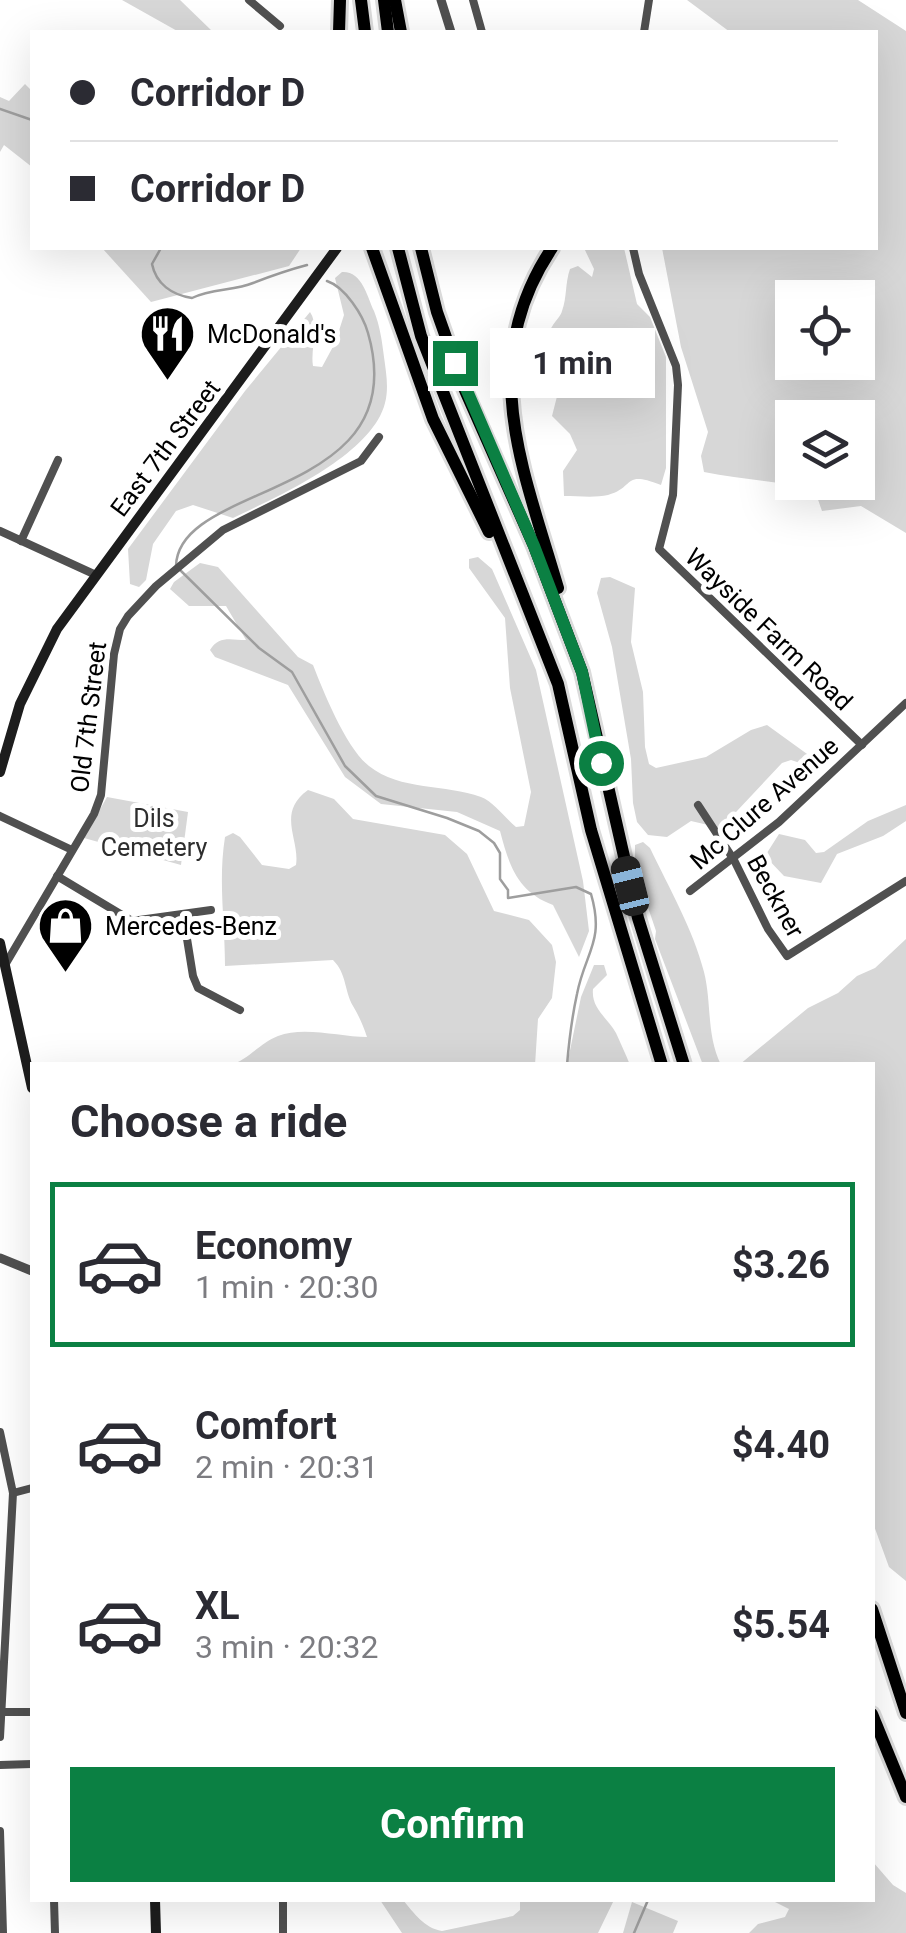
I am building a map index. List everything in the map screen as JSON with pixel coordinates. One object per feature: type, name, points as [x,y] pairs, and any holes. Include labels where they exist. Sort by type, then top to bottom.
[{"type":"highway","points":[[340,0],[340,30]]},
{"type":"highway","points":[[361,0],[365,30]]},
{"type":"highway","points":[[384,0],[388,30]]},
{"type":"highway","points":[[394,0],[402,30]]},
{"type":"highway","points":[[373,250],[433,419],[519,589]]},
{"type":"highway","points":[[399,250],[422,336],[558,684],[590,830],[661,1062]]},
{"type":"highway","points":[[422,250],[438,312],[464,388],[534,546],[582,672]]},
{"type":"highway","points":[[550,250],[540,264],[520,322],[513,352],[510,404],[522,474],[582,672],[638,918],[683,1062]]},
{"type":"highway","points":[[875,1618],[906,1713]]},
{"type":"highway","points":[[875,1721],[906,1798]]},
{"type":"main road","name":"East 7th Street","points":[[0,772],[20,704],[40,659],[96,575],[336,250]]},
{"type":"main road","points":[[0,943],[30,1079]]},
{"type":"main road","points":[[155,1902],[156,1933]]},
{"type":"street","points":[[248,0],[280,26]]},
{"type":"street","points":[[441,0],[450,30]]},
{"type":"street","points":[[473,0],[481,30]]},
{"type":"street","points":[[644,30],[649,0]]},
{"type":"street","name":"Wayside Farm Road","points":[[633,250],[676,366],[678,385],[673,496],[659,549],[862,745]]},
{"type":"street","name":"Old 7th Street","points":[[5,965],[94,814],[101,795],[114,654],[120,629],[137,604],[223,530],[361,461],[379,437]]},
{"type":"street","points":[[21,541],[58,460]]},
{"type":"street","points":[[0,531],[96,575]]},
{"type":"street","name":"Mc Clure Avenue","points":[[690,892],[734,860],[906,703]]},
{"type":"street","name":"Beckner","points":[[698,805],[734,860],[768,928],[787,956],[906,881]]},
{"type":"street","points":[[0,816],[72,850]]},
{"type":"street","points":[[57,876],[132,921],[211,910]]},
{"type":"street","points":[[183,914],[198,988],[240,1010]]},
{"type":"street","points":[[0,1258],[30,1270]]},
{"type":"street","points":[[0,1432],[13,1493],[0,1737]]},
{"type":"street","points":[[13,1493],[30,1489]]},
{"type":"street","points":[[1,1712],[30,1712]]},
{"type":"street","points":[[0,1764],[30,1764]]},
{"type":"street","points":[[0,1831],[3,1933]]},
{"type":"street","points":[[54,1902],[54,1933]]},
{"type":"street","points":[[283,1902],[283,1933]]},
{"type":"green space","points":[[122,0],[180,0],[211,30],[175,30]]},
{"type":"green space","points":[[687,0],[858,0],[906,31],[906,533],[861,506],[822,511],[818,500],[875,500],[875,400],[775,400],[775,483],[704,472],[701,456],[708,432],[681,347],[662,250],[878,250],[878,30],[727,30]]},
{"type":"green space","points":[[25,84],[30,89],[30,165],[4,145],[0,152],[0,97],[9,101]]},
{"type":"green space","points":[[104,250],[300,250],[289,266],[151,302]]},
{"type":"green space","points":[[585,250],[624,250],[637,304],[650,317],[666,357],[666,468],[661,485],[634,479],[608,495],[564,496],[563,471],[577,450],[570,434],[552,416],[564,369],[549,348],[548,338],[565,301],[570,269],[578,266],[592,277],[594,269]]},
{"type":"green space","points":[[342,272],[354,276],[363,286],[379,328],[387,392],[377,422],[343,457],[321,472],[233,518],[193,505],[176,511],[153,544],[146,580],[139,587],[130,584],[128,549],[245,391],[310,312],[314,324],[313,366],[322,367],[344,315],[335,278]]},
{"type":"green space","points":[[478,557],[492,569],[536,670],[583,881],[589,931],[579,957],[553,905],[531,893],[516,876],[500,831],[457,812],[381,804],[345,777],[288,685],[215,657],[210,650],[217,642],[246,640],[226,606],[189,606],[170,589],[200,563],[218,567],[298,657],[313,665],[344,734],[369,766],[395,780],[481,797],[516,827],[524,826],[531,792],[510,688],[505,618],[469,568],[469,559]]},
{"type":"green space","points":[[610,577],[635,588],[631,642],[643,692],[649,764],[656,768],[706,757],[751,730],[767,725],[814,759],[815,768],[791,760],[782,763],[721,828],[691,821],[667,837],[648,835],[637,822],[612,647],[597,593],[601,578]]},
{"type":"green space","points":[[308,790],[334,799],[353,819],[445,835],[467,854],[494,911],[529,920],[552,945],[556,962],[552,998],[538,1019],[535,1062],[236,1062],[288,1033],[367,1037],[333,960],[225,966],[225,837],[233,833],[240,837],[262,865],[289,869],[296,865],[291,817],[298,799]]},
{"type":"green space","name":"Dils Cemetery","points":[[107,797],[188,812],[181,865],[84,838]]},
{"type":"green space","points":[[906,805],[906,821],[883,836],[837,854],[821,883],[784,876],[765,856],[779,834],[805,840],[816,853],[824,852],[868,821]]},
{"type":"green space","points":[[643,842],[650,848],[687,924],[706,984],[713,1042],[720,1062],[702,1062],[655,939],[656,931],[635,869],[635,845]]},
{"type":"green space","points":[[906,939],[906,1581],[889,1567],[875,1528],[875,1062],[743,1062],[808,1008],[875,968]]},
{"type":"green space","points":[[594,965],[604,965],[607,975],[593,989],[594,1002],[616,1033],[629,1062],[568,1062],[581,997]]},
{"type":"green space","points":[[875,1864],[906,1893],[906,1933],[749,1933],[758,1924],[785,1917],[789,1909],[775,1902],[875,1902]]},
{"type":"green space","points":[[381,1902],[405,1902],[425,1923],[442,1931],[513,1916],[520,1910],[520,1902],[613,1902],[598,1933],[402,1933]]},
{"type":"green space","points":[[632,1902],[678,1921],[673,1933],[623,1933]]},
{"type":"waterway","points":[[0,109],[30,119]]},
{"type":"waterway","points":[[160,250],[152,264],[161,283],[192,298],[246,286],[307,265]]},
{"type":"waterway","points":[[327,281],[352,302],[368,333],[374,387],[359,428],[329,457],[214,517],[187,538],[176,566],[259,648],[292,672],[345,766],[376,796],[479,831],[500,853],[500,879],[508,890],[508,898],[576,887],[591,894],[595,936],[580,980],[567,1062]]},
{"type":"waterway","points":[[634,1933],[647,1902]]},
{"type":"place","name":"McDonald's","points":[[168,383]]},
{"type":"place","name":"Mercedes-Benz","points":[[66,975]]},
{"type":"route","points":[[455,363],[534,546],[582,672],[601,763]]}]
